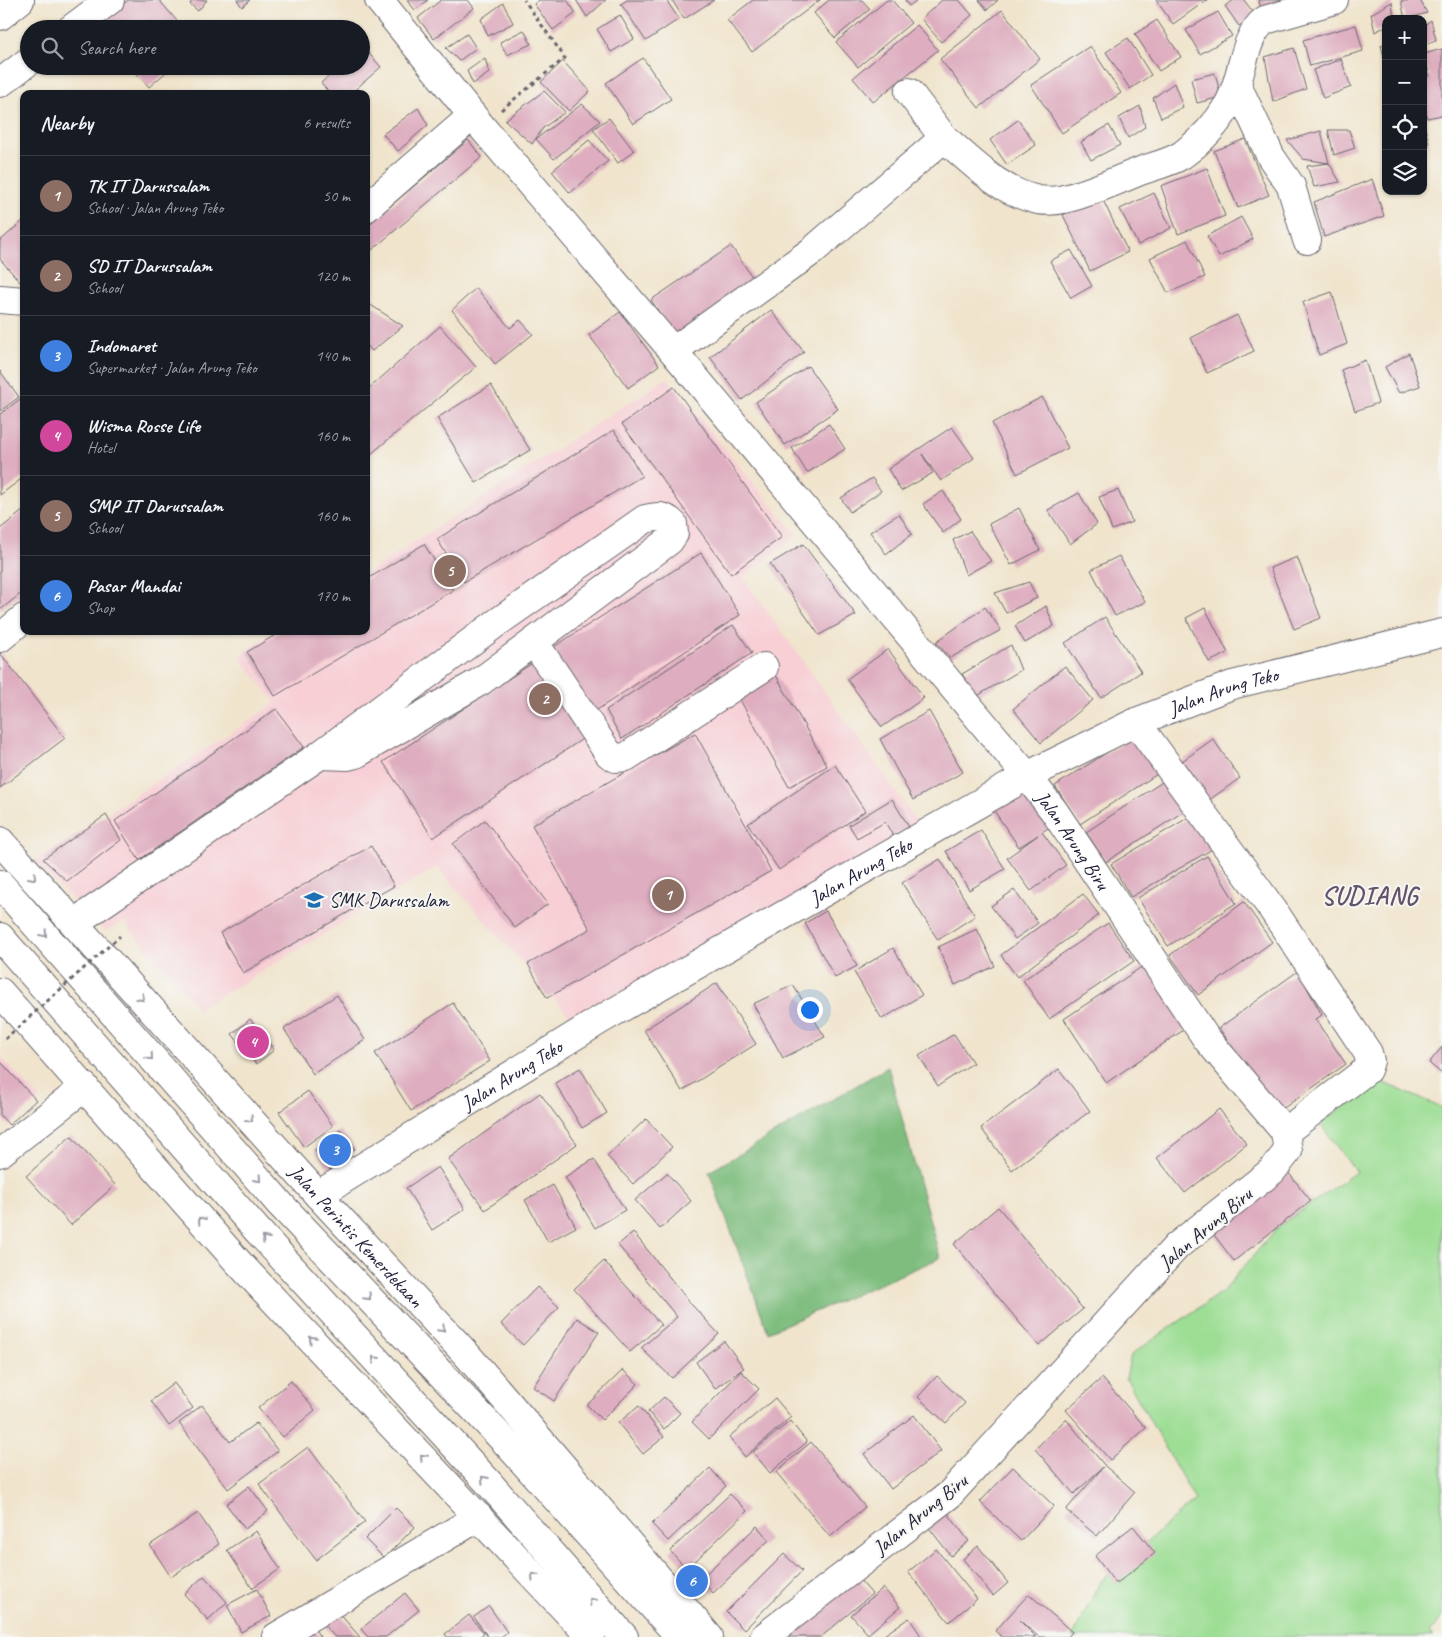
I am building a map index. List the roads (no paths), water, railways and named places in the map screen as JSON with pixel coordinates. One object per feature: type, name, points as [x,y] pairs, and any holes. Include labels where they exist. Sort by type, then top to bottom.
[{"type":"main road","points":[[0,16],[20,0]]},
{"type":"main road","points":[[84,20],[110,0]]},
{"type":"main road","name":"Jalan Arung Biru","points":[[379,0],[477,121],[673,351],[1027,776],[1054,811],[1206,1038],[1285,1132],[1288,1151],[1272,1171],[1177,1246],[949,1496],[764,1637]]},
{"type":"main road","points":[[909,92],[944,138],[987,176],[1016,193],[1038,200],[1063,200],[1179,156],[1216,125],[1230,103],[1251,35],[1256,26],[1265,20],[1318,2]]},
{"type":"main road","points":[[0,82],[20,68]]},
{"type":"main road","points":[[1237,85],[1271,157],[1291,186],[1307,240]]},
{"type":"main road","points":[[370,205],[477,121]]},
{"type":"main road","points":[[673,351],[812,251],[944,138]]},
{"type":"main road","points":[[0,299],[20,301]]},
{"type":"main road","points":[[74,923],[320,755],[495,624],[645,519],[657,516],[667,518],[673,524],[674,534],[669,541],[481,681],[356,754],[348,756],[320,755]]},
{"type":"main road","points":[[0,638],[20,621]]},
{"type":"main road","points":[[495,624],[525,649],[609,754],[616,758],[626,757],[764,667]]},
{"type":"main road","name":"Jalan Arung Teko","points":[[318,1195],[600,1020],[1027,776],[1136,722],[1232,685],[1442,633]]},
{"type":"main road","points":[[1136,722],[1273,910],[1368,1054],[1370,1061],[1367,1070],[1285,1132]]},
{"type":"main road","name":"Jalan Perintis Kemerdekaan","points":[[0,841],[318,1195],[468,1356],[709,1637]]},
{"type":"main road","name":"Jalan Perintis Kemerdekaan","points":[[0,884],[281,1205],[511,1448],[680,1637]]},
{"type":"main road","points":[[0,937],[219,1187],[488,1482],[624,1637]]},
{"type":"main road","points":[[0,992],[238,1262],[591,1637]]},
{"type":"main road","points":[[0,1153],[85,1087]]},
{"type":"main road","points":[[276,1637],[480,1517]]},
{"type":"place","name":"SMP IT Darussalam","points":[[450,571]]},
{"type":"place","name":"SD IT Darussalam","points":[[545,699]]},
{"type":"place","name":"TK IT Darussalam","points":[[668,895]]},
{"type":"place","name":"SMK Darussalam","points":[[314,900]]},
{"type":"place","name":"Wisma Rosse Life","points":[[253,1042]]},
{"type":"place","name":"Indomaret","points":[[335,1150]]},
{"type":"place","name":"Pasar Mandai","points":[[692,1581]]},
{"type":"district","name":"SUDIANG","points":[[1370,895]]}]
